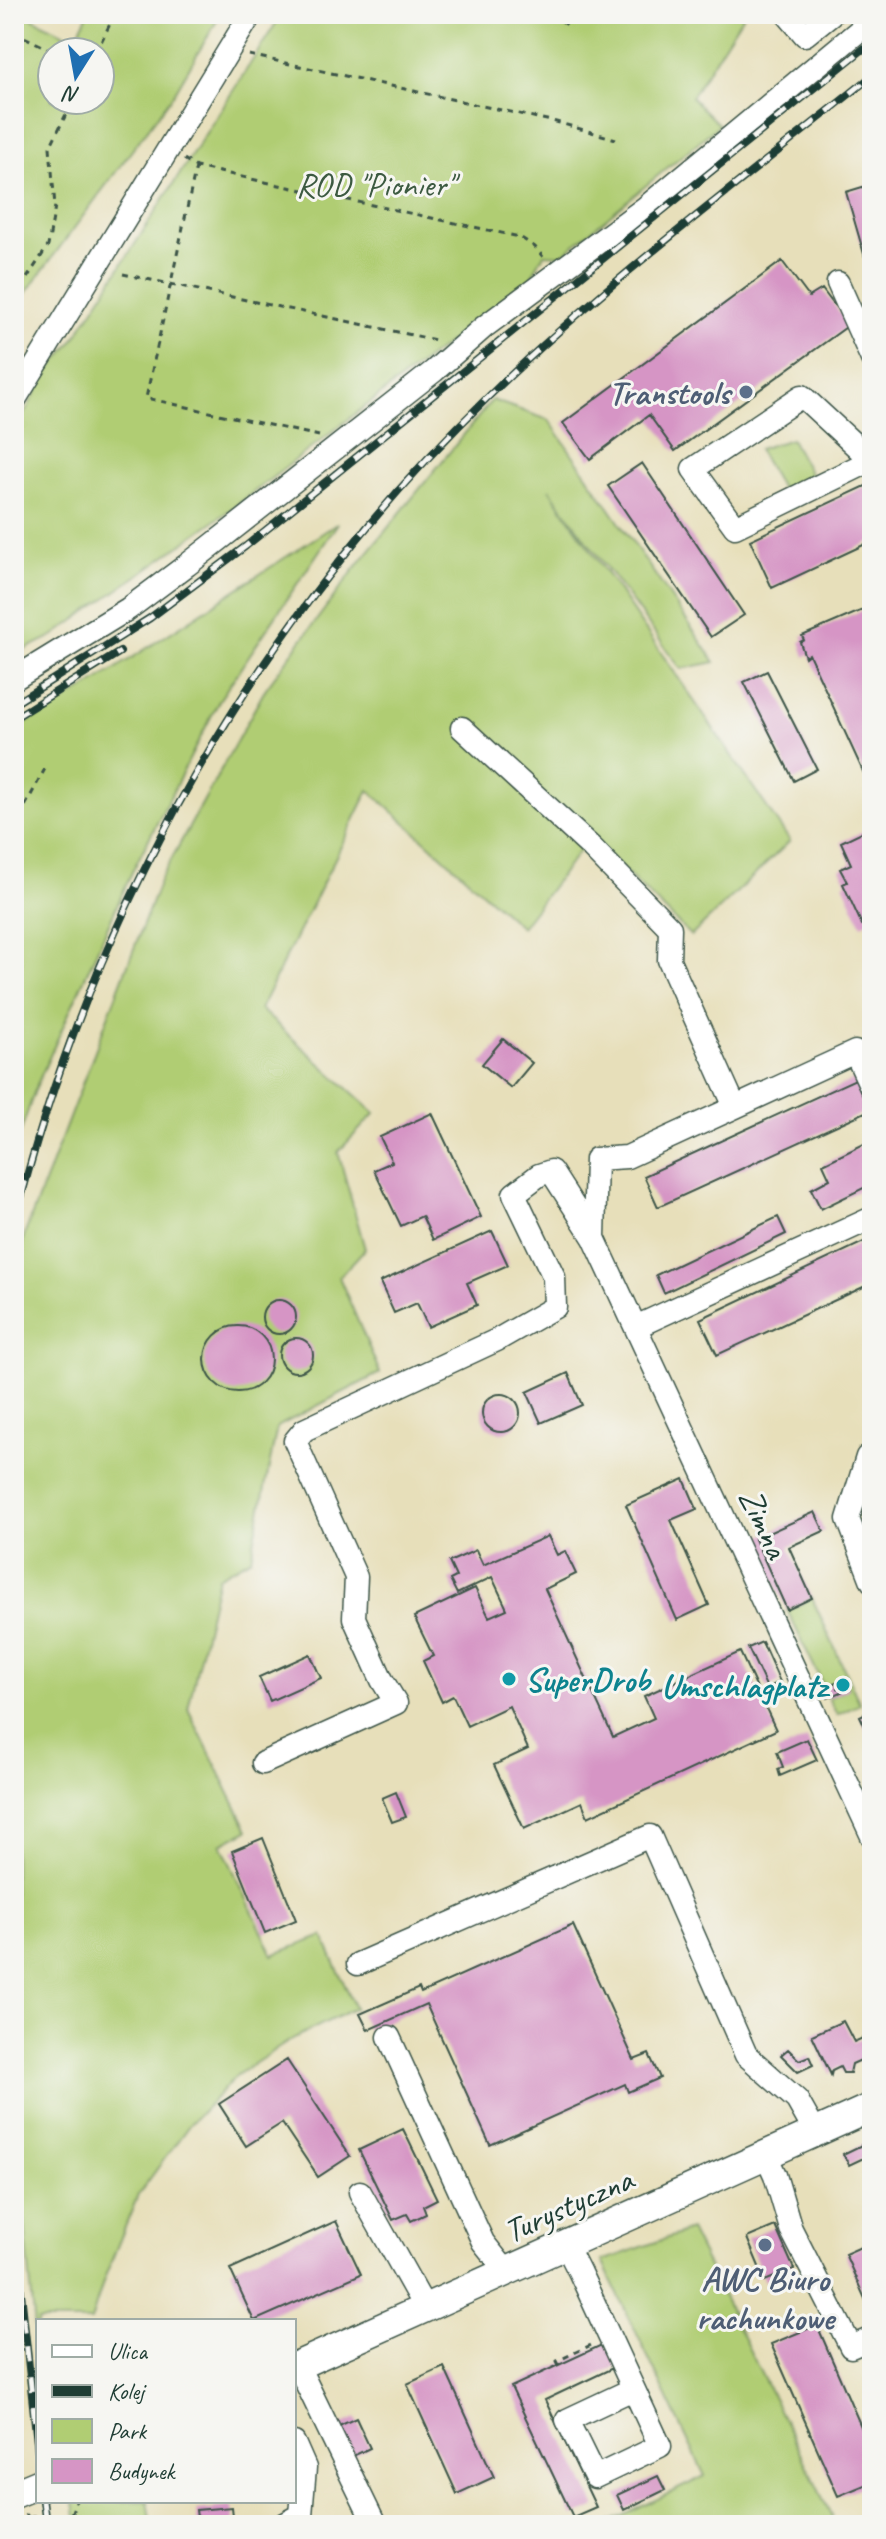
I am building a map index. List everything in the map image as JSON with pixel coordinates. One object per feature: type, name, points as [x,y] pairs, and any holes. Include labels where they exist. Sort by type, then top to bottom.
[{"type":"main road","name":"Turystyczna","points":[[296,2367],[872,2107]]},
{"type":"main road","points":[[22,2507],[36,2487]]},
{"type":"street","points":[[14,401],[251,14]]},
{"type":"street","points":[[787,14],[805,35],[831,14]]},
{"type":"street","points":[[14,679],[152,591],[434,371],[484,327],[646,207],[872,20]]},
{"type":"street","points":[[838,283],[872,359]]},
{"type":"street","points":[[802,396],[871,460],[735,527],[693,469],[802,396]]},
{"type":"street","points":[[462,728],[592,848],[670,928],[669,960],[735,1107]]},
{"type":"street","points":[[594,1238],[596,1159],[627,1157],[855,1052],[872,1089]]},
{"type":"street","name":"Zimna","points":[[263,1763],[396,1703],[354,1618],[356,1577],[295,1441],[304,1430],[497,1340],[555,1307],[554,1277],[514,1194],[539,1175],[551,1171],[594,1238],[872,1836]]},
{"type":"street","points":[[640,1325],[872,1218]]},
{"type":"street","points":[[872,1455],[867,1457],[848,1519],[872,1581]]},
{"type":"street","points":[[358,1964],[650,1836],[746,2055],[797,2100],[815,2132]]},
{"type":"street","points":[[389,2037],[483,2242],[507,2272]]},
{"type":"street","points":[[766,2155],[791,2229],[851,2347],[872,2338]]},
{"type":"street","points":[[360,2192],[425,2308]]},
{"type":"street","points":[[566,2245],[633,2389]]},
{"type":"street","points":[[296,2367],[375,2525]]},
{"type":"street","points":[[283,2525],[301,2515],[305,2468],[296,2448]]},
{"type":"path","points":[[104,36],[115,14]]},
{"type":"path","points":[[552,14],[567,25],[577,14]]},
{"type":"path","points":[[14,32],[36,43]]},
{"type":"path","points":[[231,45],[255,56],[556,122],[616,139]]},
{"type":"path","points":[[14,298],[48,246],[55,206],[50,147],[65,116]]},
{"type":"path","points":[[319,436],[146,398],[196,167],[520,237],[535,247],[557,274]]},
{"type":"path","points":[[123,274],[437,340]]},
{"type":"path","points":[[14,827],[47,765]]},
{"type":"path","points":[[823,1694],[840,1687]]},
{"type":"path","points":[[559,2365],[557,2361],[596,2342]]},
{"type":"path","points":[[67,2525],[75,2503]]},
{"type":"path","points":[[22,2507],[34,2525]]},
{"type":"green space","points":[[14,14],[24,14],[69,36],[36,36],[36,116],[116,116],[116,36],[77,36],[88,14],[221,14],[173,95],[14,309]]},
{"type":"green space","name":"ROD \"Pionier\"","points":[[282,14],[744,14],[691,97],[719,125],[562,255],[544,254],[529,281],[238,504],[53,636],[14,655],[14,432],[46,374],[73,341]]},
{"type":"green space","points":[[492,400],[549,420],[715,662],[681,669],[549,489],[790,841],[691,936],[595,842],[580,850],[521,927],[369,790],[260,1009],[375,1113],[338,1152],[365,1249],[339,1277],[380,1373],[277,1427],[251,1558],[218,1577],[188,1709],[248,1830],[221,1844],[273,1955],[323,1936],[355,2008],[294,2038],[237,2075],[190,2124],[138,2195],[104,2279],[92,2319],[36,2319],[36,2339],[14,2111],[14,1292],[24,1236],[161,878],[266,688],[356,567]]},
{"type":"green space","points":[[791,439],[814,481],[786,497],[758,449]]},
{"type":"green space","points":[[338,523],[220,699],[132,872],[36,1087],[14,1151],[14,730],[83,690]]},
{"type":"green space","points":[[812,1598],[860,1704],[837,1715],[828,1698],[848,1688],[843,1679],[824,1687],[787,1610]]},
{"type":"green space","points":[[690,2230],[836,2525],[604,2525],[705,2476],[602,2261]]},
{"type":"green space","points":[[74,2503],[148,2503],[152,2525],[77,2525]]},
{"type":"building","points":[[872,184],[872,278],[871,278],[846,192]]},
{"type":"building","points":[[782,261],[809,297],[822,289],[849,325],[675,451],[649,415],[590,459],[563,423]]},
{"type":"building","points":[[642,463],[744,615],[711,637],[608,486]]},
{"type":"building","points":[[872,483],[872,541],[772,588],[750,540]]},
{"type":"building","points":[[872,606],[872,791],[809,654],[805,657],[800,642],[804,640],[802,636]]},
{"type":"building","points":[[767,671],[817,769],[794,781],[744,682]]},
{"type":"building","points":[[872,827],[872,920],[862,925],[843,884],[847,882],[840,869],[851,864],[841,842]]},
{"type":"building","points":[[503,1039],[532,1063],[511,1088],[482,1064]]},
{"type":"building","points":[[862,1076],[872,1098],[872,1109],[658,1207],[644,1176]]},
{"type":"building","points":[[432,1113],[481,1217],[433,1240],[422,1216],[401,1226],[374,1170],[392,1162],[380,1137]]},
{"type":"building","points":[[872,1140],[872,1184],[821,1209],[811,1189],[830,1179],[823,1164]]},
{"type":"building","points":[[778,1217],[786,1234],[664,1293],[656,1275]]},
{"type":"building","points":[[492,1231],[508,1265],[467,1283],[477,1305],[428,1327],[417,1303],[394,1313],[380,1282]]},
{"type":"building","points":[[872,1238],[872,1283],[717,1355],[700,1319]]},
{"type":"building","points":[[279,1300],[291,1305],[296,1317],[291,1329],[279,1334],[267,1329],[262,1317],[267,1305]]},
{"type":"building","points":[[231,1326],[245,1326],[257,1331],[266,1340],[271,1359],[269,1372],[262,1383],[245,1392],[231,1392],[219,1387],[210,1378],[205,1366],[205,1352],[210,1340],[219,1331]]},
{"type":"building","points":[[296,1338],[308,1343],[313,1355],[308,1367],[296,1372],[284,1367],[279,1355],[284,1343]]},
{"type":"building","points":[[568,1373],[582,1405],[541,1423],[527,1392]]},
{"type":"building","points":[[501,1394],[514,1400],[520,1413],[514,1426],[501,1432],[488,1426],[482,1413],[488,1400]]},
{"type":"building","points":[[684,1479],[697,1509],[671,1520],[709,1605],[677,1620],[626,1505]]},
{"type":"building","points":[[815,1512],[824,1531],[789,1547],[812,1598],[787,1610],[755,1539]]},
{"type":"building","name":"SuperDrob","points":[[548,1536],[557,1555],[565,1551],[576,1574],[545,1589],[613,1737],[654,1718],[644,1696],[740,1652],[776,1730],[588,1817],[582,1802],[524,1829],[494,1765],[528,1749],[509,1706],[467,1726],[453,1696],[442,1702],[423,1661],[433,1656],[414,1617],[475,1588],[489,1617],[507,1609],[492,1577],[457,1594],[450,1580],[456,1577],[449,1562],[476,1550],[483,1565]]},
{"type":"building","points":[[762,1642],[780,1682],[767,1688],[748,1648]]},
{"type":"building","points":[[310,1654],[321,1678],[270,1701],[259,1677]]},
{"type":"building","points":[[843,1679],[848,1689],[828,1698],[824,1687]]},
{"type":"building","points":[[872,1710],[872,1742],[860,1716]]},
{"type":"building","points":[[807,1739],[817,1760],[780,1776],[778,1769],[783,1767],[777,1752]]},
{"type":"building","points":[[396,1792],[406,1817],[392,1822],[382,1798]]},
{"type":"building","points":[[263,1838],[296,1920],[265,1933],[232,1851]]},
{"type":"building","points":[[573,1925],[634,2060],[649,2054],[660,2078],[628,2092],[625,2084],[490,2145],[426,2004],[368,2030],[360,2014],[419,1988],[421,1993]]},
{"type":"building","points":[[843,2021],[854,2042],[872,2034],[872,2055],[852,2064],[850,2073],[843,2073],[840,2067],[831,2075],[812,2035]]},
{"type":"building","points":[[788,2049],[799,2060],[809,2056],[813,2065],[798,2072],[781,2055]]},
{"type":"building","points":[[287,2060],[350,2156],[318,2177],[282,2123],[246,2146],[219,2104]]},
{"type":"building","points":[[403,2129],[437,2199],[423,2206],[426,2214],[411,2221],[407,2214],[393,2220],[359,2150]]},
{"type":"building","points":[[872,2140],[872,2154],[849,2165],[843,2154]]},
{"type":"building","points":[[336,2221],[361,2274],[253,2319],[230,2269]]},
{"type":"building","points":[[775,2226],[794,2269],[765,2281],[747,2238]]},
{"type":"building","points":[[872,2242],[872,2298],[866,2301],[845,2254]]},
{"type":"building","points":[[817,2325],[872,2452],[872,2482],[838,2496],[771,2344]]},
{"type":"building","points":[[606,2343],[617,2366],[545,2400],[596,2507],[573,2517],[511,2387]]},
{"type":"building","points":[[444,2367],[494,2477],[457,2494],[407,2384]]},
{"type":"building","points":[[356,2418],[370,2448],[353,2456],[339,2426]]},
{"type":"building","points":[[658,2476],[665,2490],[624,2510],[617,2495]]},
{"type":"building","points":[[232,2507],[234,2525],[198,2525],[196,2510]]},
{"type":"railway","points":[[14,704],[150,618],[246,546],[872,42]]},
{"type":"railway","points":[[14,1225],[47,1109],[88,995],[137,885],[193,778],[256,676],[327,578],[404,485],[533,355],[676,232],[872,76]]},
{"type":"railway","points":[[14,718],[120,652]]},
{"type":"railway","points":[[14,2227],[36,2433]]},
{"type":"railway","points":[[43,2503],[46,2525]]},
{"type":"place","name":"Transtools","points":[[746,392]]},
{"type":"place","name":"SuperDrob","points":[[509,1679]]},
{"type":"place","name":"Umschlagplatz","points":[[843,1685]]},
{"type":"place","name":"AWC Biuro rachunkowe","points":[[765,2245]]}]
